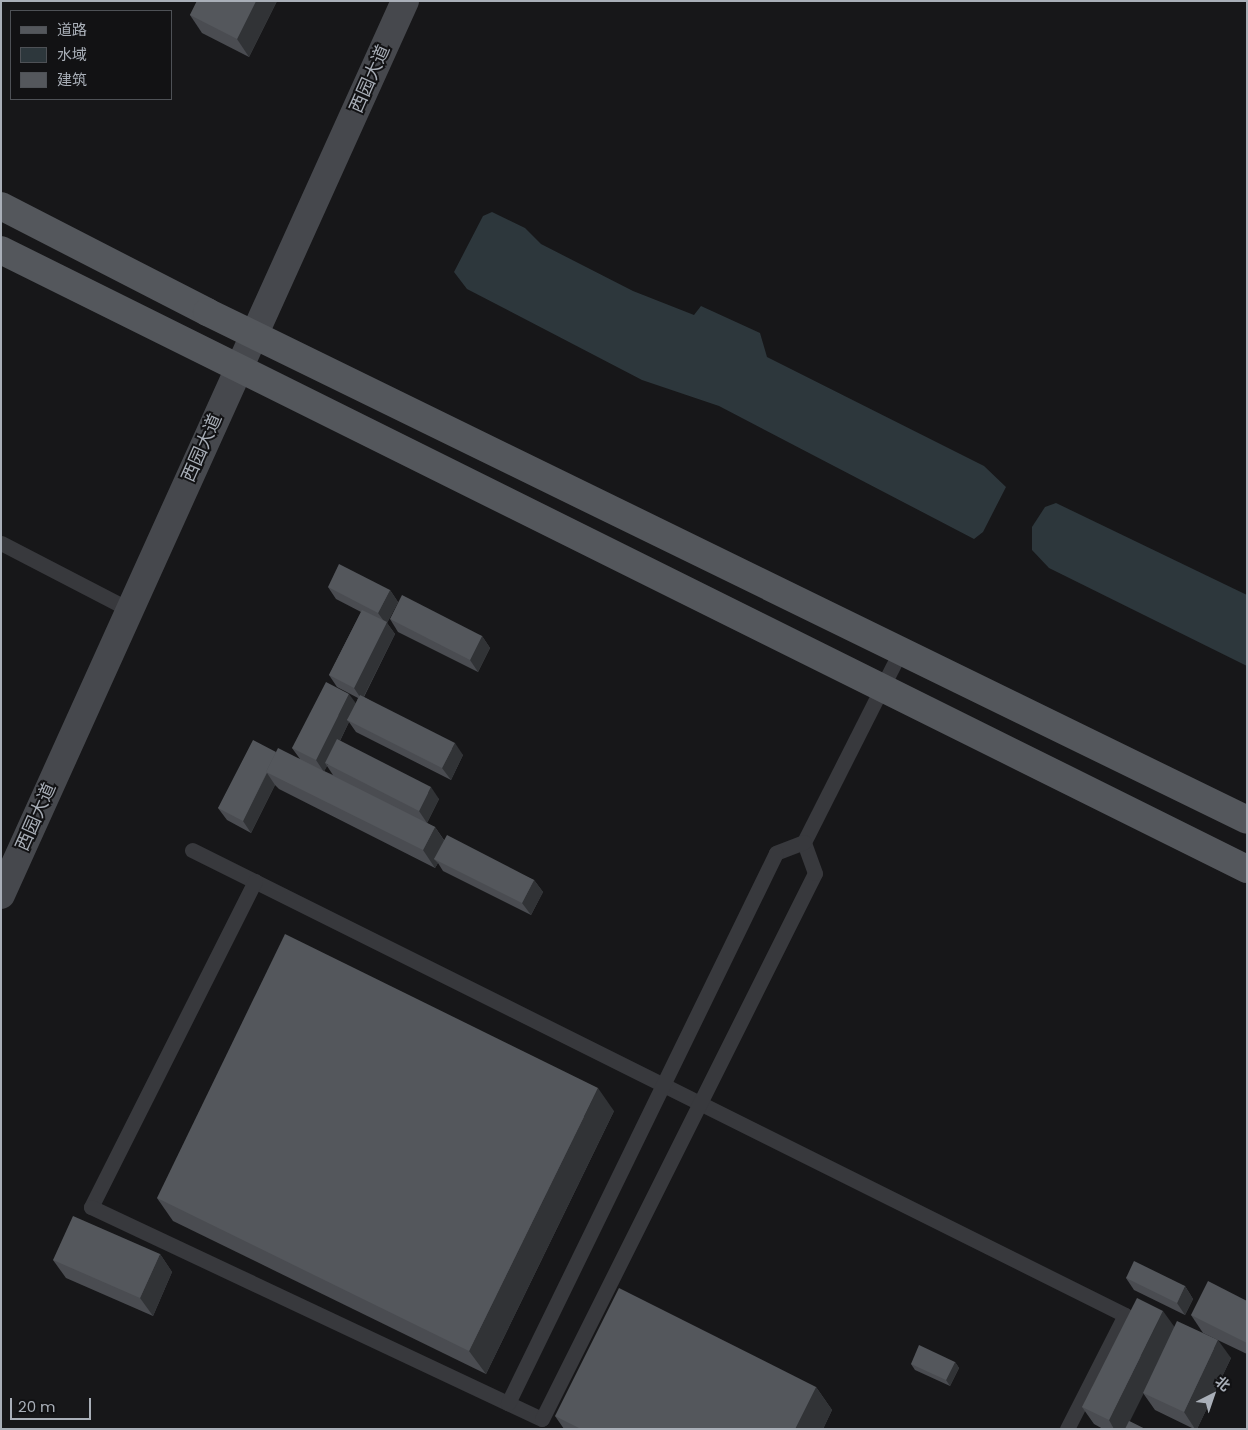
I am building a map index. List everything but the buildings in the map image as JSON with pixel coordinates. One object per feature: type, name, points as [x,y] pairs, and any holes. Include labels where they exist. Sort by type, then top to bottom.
[{"type":"main road","points":[[1,206],[254,335],[1247,820]]},
{"type":"main road","points":[[1,250],[1247,869]]},
{"type":"street","name":"西园大道","points":[[1,895],[405,1]]},
{"type":"lane","points":[[1,543],[130,610]]},
{"type":"lane","points":[[508,1402],[776,853],[804,842],[901,650]]},
{"type":"lane","points":[[255,881],[91,1207],[542,1419],[815,873],[804,842]]},
{"type":"lane","points":[[192,850],[1125,1315],[1067,1429]]},
{"type":"water","points":[[492,212],[525,228],[541,244],[633,291],[694,315],[701,306],[760,333],[767,357],[984,466],[1006,487],[983,532],[974,539],[719,406],[642,380],[467,289],[454,272],[483,216]]},
{"type":"water","points":[[1056,503],[1247,595],[1247,666],[1049,568],[1032,550],[1032,527],[1045,507]]}]
